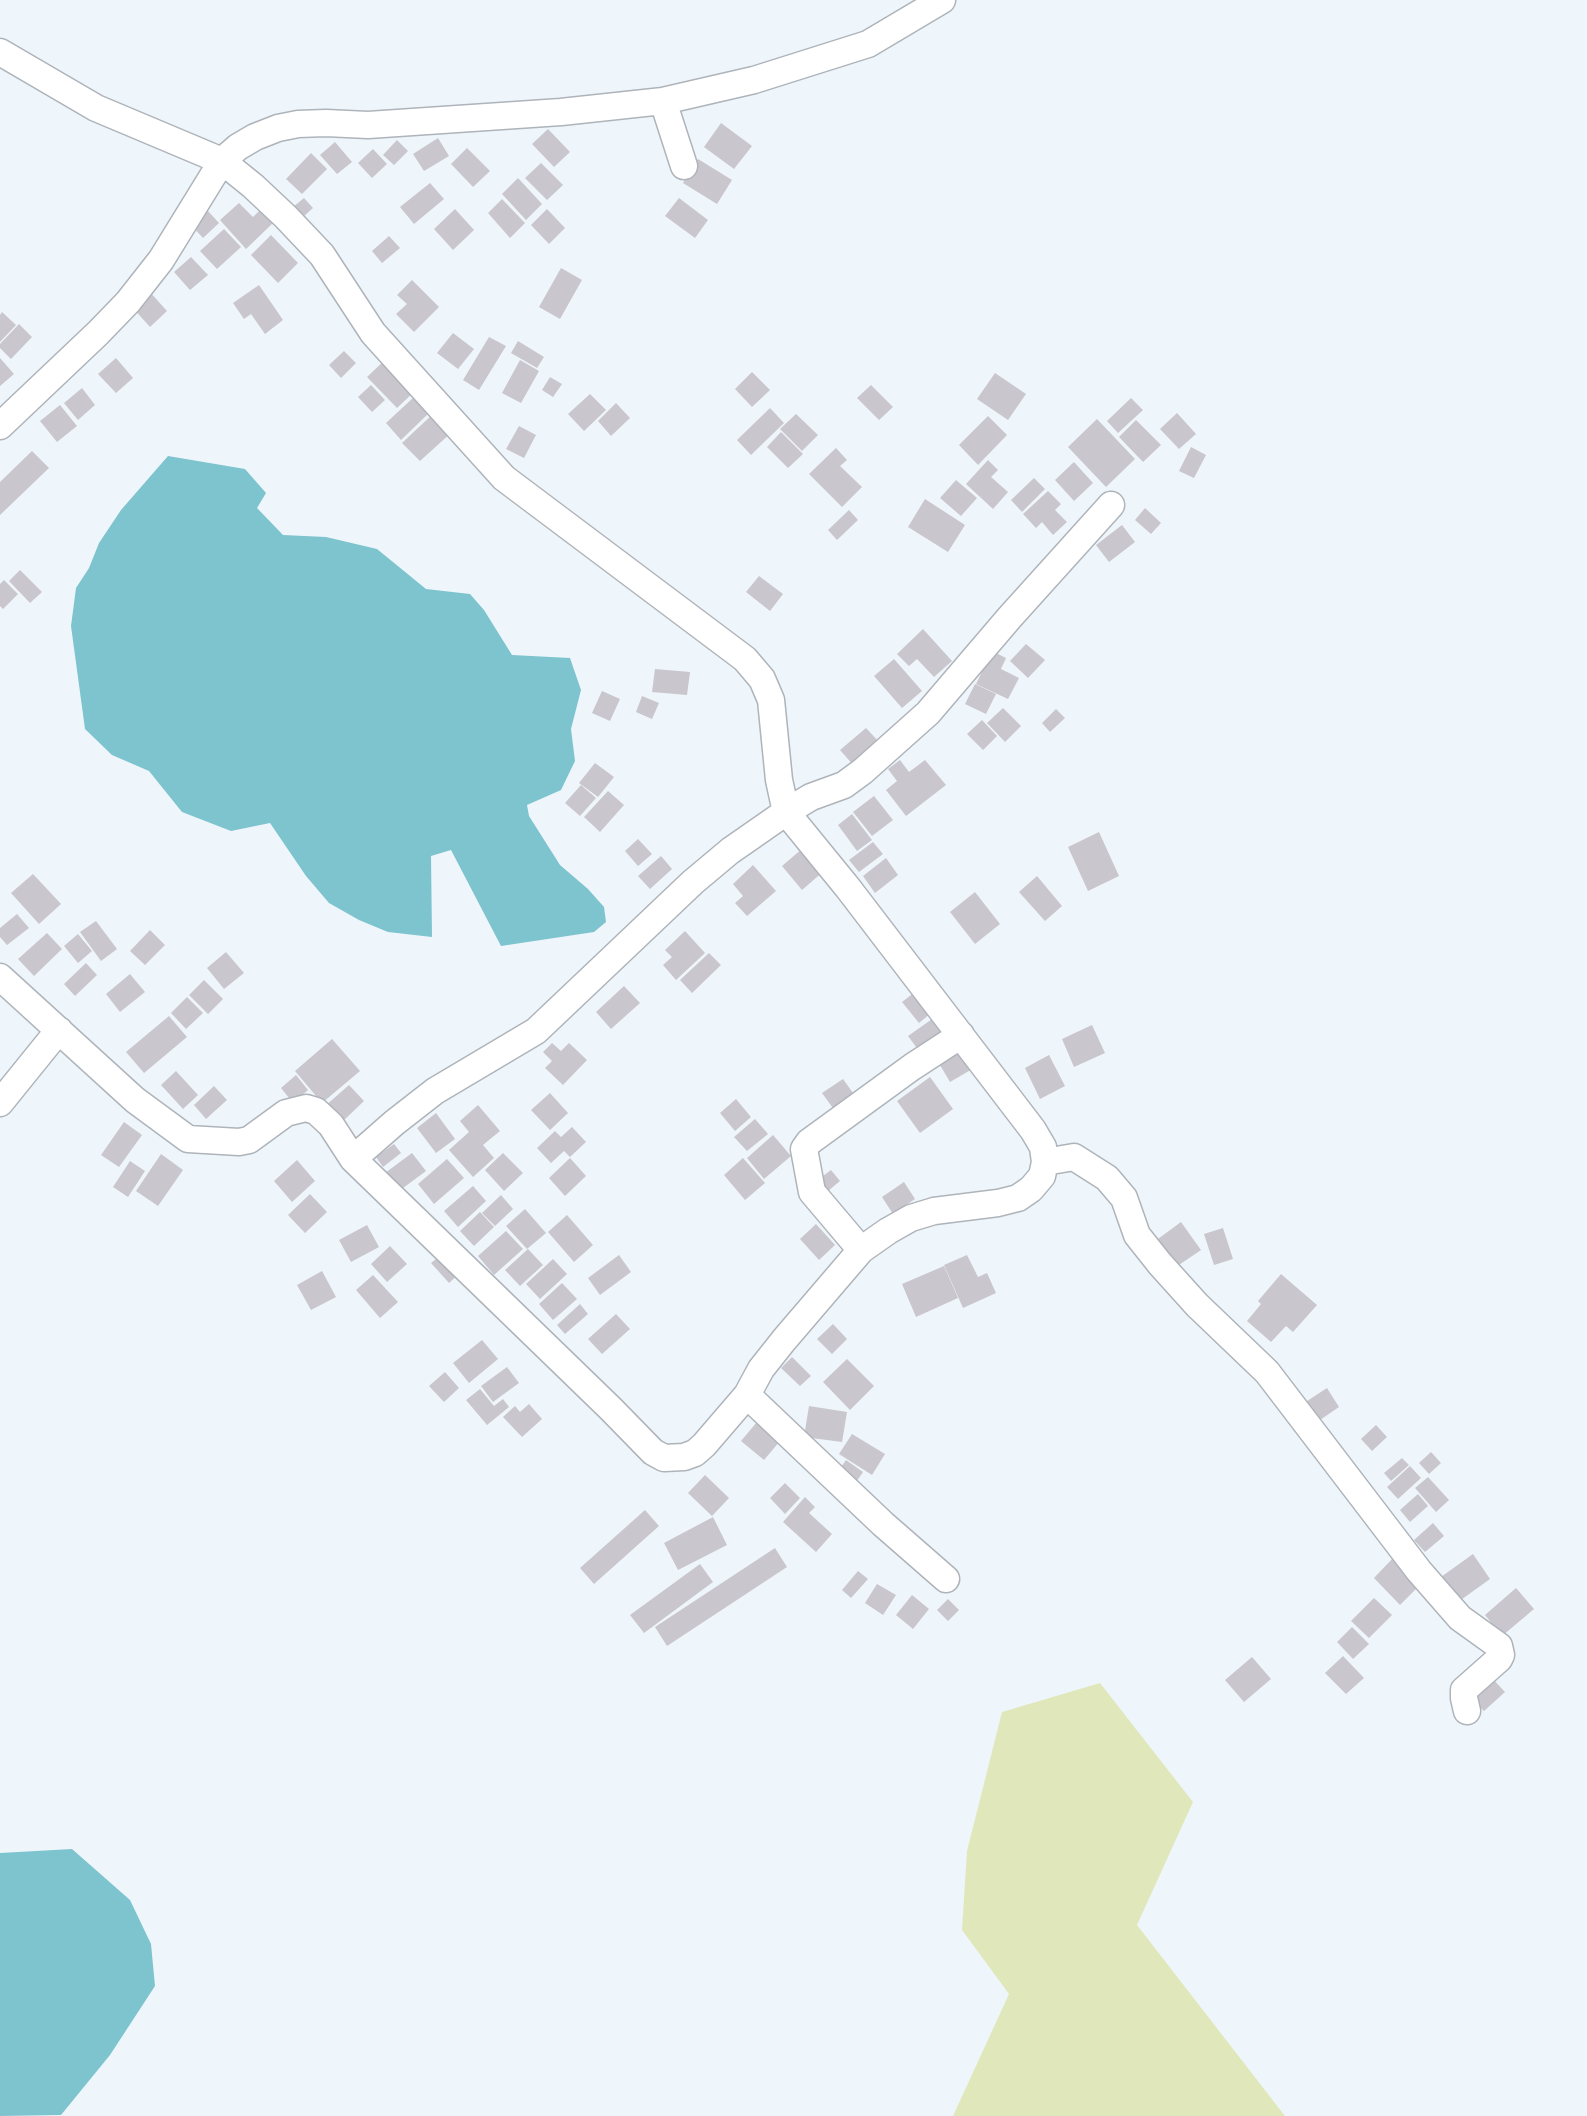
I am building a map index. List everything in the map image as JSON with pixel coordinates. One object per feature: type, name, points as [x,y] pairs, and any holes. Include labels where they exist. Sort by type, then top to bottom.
[{"type":"street","points":[[0,426],[128,302],[161,260],[222,161],[255,137],[278,128],[299,124],[368,125],[561,112],[663,101],[754,80],[868,44],[942,0]]},
{"type":"street","points":[[0,51],[96,108],[222,161],[253,186],[322,255],[373,333],[504,478],[745,659],[762,679],[771,700],[779,780],[786,812],[848,888],[1033,1130],[1042,1147],[1045,1163],[1042,1177],[1018,1198],[934,1211],[911,1218],[861,1250],[768,1359],[747,1395],[705,1445],[695,1453],[673,1459],[664,1458],[653,1452],[352,1159],[331,1125],[316,1111],[306,1108],[286,1113],[249,1140],[239,1142],[188,1139],[135,1100],[0,977]]},
{"type":"street","points":[[663,101],[684,166]]},
{"type":"street","points":[[352,1159],[435,1091],[536,1031],[730,850],[811,797],[835,789],[852,779],[928,713],[1111,505]]},
{"type":"street","points":[[0,1103],[59,1030]]},
{"type":"street","points":[[861,1250],[812,1192],[804,1149],[809,1142],[861,1104],[961,1035]]},
{"type":"street","points":[[1045,1163],[1074,1157],[1107,1178],[1124,1198],[1138,1235],[1160,1264],[1197,1305],[1267,1372],[1419,1571],[1460,1618],[1499,1646],[1499,1659],[1464,1690],[1467,1711]]},
{"type":"street","points":[[747,1395],[883,1524],[946,1579]]},
{"type":"green space","points":[[1100,1683],[1193,1802],[1137,1925],[1285,2116],[953,2116],[1009,1994],[962,1930],[967,1851],[1002,1712]]},
{"type":"water","points":[[168,456],[245,469],[266,493],[257,508],[283,535],[326,537],[377,549],[426,589],[470,594],[484,610],[512,655],[570,658],[581,690],[571,729],[575,761],[561,790],[527,805],[529,816],[560,865],[604,907],[606,922],[594,932],[501,946],[451,850],[431,856],[432,937],[388,932],[329,903],[306,876],[270,823],[231,831],[182,812],[149,771],[112,755],[85,729],[71,626],[76,588],[89,568],[99,543],[121,510]]},
{"type":"water","points":[[72,1849],[130,1900],[151,1944],[155,1986],[110,2055],[61,2115],[0,2116],[0,1853]]},
{"type":"building","points":[[721,123],[752,146],[734,169],[704,147]]},
{"type":"building","points":[[548,129],[570,152],[554,167],[532,144]]},
{"type":"building","points":[[438,138],[449,156],[424,171],[413,154]]},
{"type":"building","points":[[397,140],[408,151],[394,165],[383,155]]},
{"type":"building","points":[[335,142],[352,162],[337,174],[320,155]]},
{"type":"building","points":[[467,148],[490,171],[473,187],[451,164]]},
{"type":"building","points":[[373,149],[387,164],[372,178],[358,163]]},
{"type":"building","points":[[311,153],[327,169],[302,194],[286,179]]},
{"type":"building","points":[[698,159],[732,180],[717,204],[683,183]]},
{"type":"building","points":[[541,163],[563,185],[547,200],[525,178]]},
{"type":"building","points":[[518,178],[542,204],[526,220],[502,194]]},
{"type":"building","points":[[430,183],[444,199],[414,224],[400,207]]},
{"type":"building","points":[[304,198],[313,208],[303,217],[293,207]]},
{"type":"building","points":[[679,198],[708,220],[695,238],[665,216]]},
{"type":"building","points":[[502,199],[525,223],[510,238],[488,213]]},
{"type":"building","points":[[239,203],[253,217],[260,210],[273,223],[246,249],[220,220]]},
{"type":"building","points":[[455,209],[474,230],[453,250],[434,229]]},
{"type":"building","points":[[547,209],[565,228],[549,244],[531,225]]},
{"type":"building","points":[[207,210],[219,223],[203,238],[191,225]]},
{"type":"building","points":[[224,229],[241,247],[217,269],[200,251]]},
{"type":"building","points":[[271,235],[298,263],[278,283],[251,255]]},
{"type":"building","points":[[389,236],[400,248],[382,263],[372,251]]},
{"type":"building","points":[[191,257],[208,275],[190,290],[174,272]]},
{"type":"building","points":[[561,268],[582,280],[560,319],[539,307]]},
{"type":"building","points":[[412,280],[439,307],[414,332],[396,314],[407,304],[397,295]]},
{"type":"building","points":[[259,285],[283,320],[265,334],[251,314],[244,319],[233,303]]},
{"type":"building","points":[[149,291],[167,311],[150,327],[132,307]]},
{"type":"building","points":[[2,312],[16,325],[0,342],[0,315]]},
{"type":"building","points":[[19,324],[32,337],[11,359],[0,348],[0,344]]},
{"type":"building","points":[[453,333],[474,349],[458,369],[437,353]]},
{"type":"building","points":[[489,337],[506,346],[479,390],[463,380]]},
{"type":"building","points":[[518,341],[544,357],[537,368],[511,353]]},
{"type":"building","points":[[344,351],[356,363],[341,378],[329,365]]},
{"type":"building","points":[[0,358],[14,374],[0,386]]},
{"type":"building","points":[[116,358],[133,378],[116,393],[98,374]]},
{"type":"building","points":[[386,359],[416,390],[397,408],[367,377]]},
{"type":"building","points":[[520,360],[539,371],[521,403],[502,393]]},
{"type":"building","points":[[752,372],[770,390],[752,407],[735,389]]},
{"type":"building","points":[[995,373],[1026,394],[1008,420],[977,399]]},
{"type":"building","points":[[550,377],[562,384],[553,397],[542,390]]},
{"type":"building","points":[[371,385],[385,400],[372,412],[358,397]]},
{"type":"building","points":[[871,385],[893,407],[879,420],[857,398]]},
{"type":"building","points":[[82,388],[95,405],[78,420],[64,403]]},
{"type":"building","points":[[590,394],[606,410],[584,431],[568,414]]},
{"type":"building","points":[[414,397],[429,413],[401,440],[386,423]]},
{"type":"building","points":[[1131,398],[1143,410],[1118,433],[1107,421]]},
{"type":"building","points":[[616,403],[630,418],[611,436],[598,421]]},
{"type":"building","points":[[60,405],[77,426],[57,442],[40,421]]},
{"type":"building","points":[[770,408],[784,423],[751,455],[737,440]]},
{"type":"building","points":[[434,413],[452,432],[420,461],[402,443]]},
{"type":"building","points":[[1177,413],[1196,434],[1179,449],[1160,429]]},
{"type":"building","points":[[796,414],[818,435],[802,451],[780,429]]},
{"type":"building","points":[[988,416],[1007,435],[978,465],[959,445]]},
{"type":"building","points":[[1097,419],[1135,459],[1106,487],[1068,447]]},
{"type":"building","points":[[1136,420],[1161,445],[1143,462],[1119,437]]},
{"type":"building","points":[[519,426],[536,435],[524,458],[506,449]]},
{"type":"building","points":[[781,432],[803,454],[788,468],[767,447]]},
{"type":"building","points":[[1191,447],[1206,455],[1194,478],[1179,471]]},
{"type":"building","points":[[836,448],[847,460],[840,466],[862,487],[842,507],[809,474]]},
{"type":"building","points":[[32,451],[49,468],[0,515],[0,482]]},
{"type":"building","points":[[988,460],[998,470],[991,477],[1008,492],[993,509],[966,484]]},
{"type":"building","points":[[1074,462],[1093,483],[1074,501],[1055,480]]},
{"type":"building","points":[[1034,478],[1045,489],[1022,512],[1011,500]]},
{"type":"building","points":[[956,480],[977,498],[961,516],[940,498]]},
{"type":"building","points":[[1048,491],[1061,504],[1055,510],[1067,522],[1053,535],[1042,522],[1036,528],[1023,514]]},
{"type":"building","points":[[925,499],[965,525],[948,552],[908,527]]},
{"type":"building","points":[[1145,508],[1161,523],[1151,534],[1135,520]]},
{"type":"building","points":[[849,510],[858,520],[837,540],[828,530]]},
{"type":"building","points":[[1122,525],[1135,542],[1109,562],[1096,545]]},
{"type":"building","points":[[20,570],[42,592],[30,603],[9,581]]},
{"type":"building","points":[[759,576],[783,594],[770,611],[746,592]]},
{"type":"building","points":[[4,580],[18,594],[3,609],[0,606],[0,584]]},
{"type":"building","points":[[923,629],[952,661],[934,677],[917,659],[909,666],[897,654]]},
{"type":"building","points":[[1026,644],[1045,660],[1028,678],[1010,661]]},
{"type":"building","points":[[992,651],[1006,658],[1001,669],[1019,678],[1008,699],[976,684]]},
{"type":"building","points":[[894,659],[922,691],[902,708],[874,676]]},
{"type":"building","points":[[655,669],[690,672],[687,695],[652,692]]},
{"type":"building","points":[[975,684],[996,694],[986,714],[965,704]]},
{"type":"building","points":[[602,691],[620,699],[610,721],[592,713]]},
{"type":"building","points":[[642,696],[659,703],[652,719],[636,712]]},
{"type":"building","points":[[1003,708],[1021,726],[1005,742],[987,723]]},
{"type":"building","points":[[1056,709],[1065,718],[1050,732],[1042,723]]},
{"type":"building","points":[[982,720],[997,736],[983,750],[967,734]]},
{"type":"building","points":[[866,728],[881,744],[855,767],[840,750]]},
{"type":"building","points":[[900,760],[909,772],[925,760],[946,785],[906,816],[886,790],[897,781],[888,769]]},
{"type":"building","points":[[595,763],[614,777],[598,797],[579,783]]},
{"type":"building","points":[[581,785],[596,798],[580,816],[565,803]]},
{"type":"building","points":[[608,791],[624,805],[600,832],[584,817]]},
{"type":"building","points":[[874,796],[893,820],[872,836],[853,812]]},
{"type":"building","points":[[852,814],[872,840],[857,851],[838,825]]},
{"type":"building","points":[[1099,832],[1119,876],[1088,891],[1068,847]]},
{"type":"building","points":[[638,839],[652,854],[638,866],[625,851]]},
{"type":"building","points":[[873,842],[883,854],[859,872],[849,860]]},
{"type":"building","points":[[803,848],[824,871],[802,890],[782,866]]},
{"type":"building","points":[[661,856],[672,869],[650,889],[638,876]]},
{"type":"building","points":[[886,858],[898,875],[875,893],[863,876]]},
{"type":"building","points":[[753,865],[776,891],[747,916],[735,903],[743,896],[733,884]]},
{"type":"building","points":[[33,874],[61,904],[39,924],[11,893]]},
{"type":"building","points":[[1037,876],[1062,906],[1045,921],[1019,892]]},
{"type":"building","points":[[975,892],[1000,924],[975,944],[950,912]]},
{"type":"building","points":[[17,914],[29,928],[7,945],[0,937],[0,928]]},
{"type":"building","points":[[96,921],[117,949],[101,961],[80,932]]},
{"type":"building","points":[[150,930],[165,945],[145,965],[130,951]]},
{"type":"building","points":[[685,931],[705,953],[676,980],[663,965],[672,957],[665,950]]},
{"type":"building","points":[[47,933],[62,949],[34,976],[18,959]]},
{"type":"building","points":[[78,934],[92,951],[78,963],[64,946]]},
{"type":"building","points":[[226,952],[244,973],[224,989],[207,968]]},
{"type":"building","points":[[709,953],[721,965],[692,993],[680,980]]},
{"type":"building","points":[[86,963],[97,975],[75,996],[64,984]]},
{"type":"building","points":[[130,974],[145,992],[120,1012],[106,994]]},
{"type":"building","points":[[204,980],[223,999],[208,1014],[189,995]]},
{"type":"building","points":[[624,986],[640,1003],[611,1029],[596,1012]]},
{"type":"building","points":[[920,988],[937,1008],[919,1023],[902,1002]]},
{"type":"building","points":[[187,997],[203,1013],[186,1029],[171,1013]]},
{"type":"building","points":[[169,1016],[187,1037],[144,1073],[126,1052]]},
{"type":"building","points":[[935,1017],[948,1036],[922,1055],[908,1036]]},
{"type":"building","points":[[1092,1025],[1105,1053],[1074,1067],[1062,1039]]},
{"type":"building","points":[[332,1039],[360,1071],[322,1103],[295,1071]]},
{"type":"building","points":[[552,1043],[561,1051],[569,1043],[587,1060],[563,1085],[545,1068],[552,1061],[543,1052]]},
{"type":"building","points":[[961,1046],[974,1068],[950,1082],[937,1060]]},
{"type":"building","points":[[1049,1055],[1065,1086],[1040,1099],[1025,1068]]},
{"type":"building","points":[[176,1071],[198,1095],[183,1109],[161,1085]]},
{"type":"building","points":[[296,1075],[308,1090],[293,1103],[281,1088]]},
{"type":"building","points":[[930,1077],[953,1109],[920,1133],[897,1101]]},
{"type":"building","points":[[843,1079],[858,1100],[838,1115],[822,1093]]},
{"type":"building","points":[[349,1085],[364,1101],[340,1124],[324,1107]]},
{"type":"building","points":[[214,1086],[227,1100],[206,1119],[194,1105]]},
{"type":"building","points":[[550,1093],[568,1113],[550,1130],[531,1110]]},
{"type":"building","points":[[736,1099],[751,1117],[735,1131],[720,1113]]},
{"type":"building","points":[[478,1105],[500,1131],[483,1145],[494,1158],[473,1177],[449,1150],[469,1132],[460,1121]]},
{"type":"building","points":[[436,1113],[455,1139],[436,1153],[417,1128]]},
{"type":"building","points":[[755,1119],[768,1134],[747,1151],[734,1137]]},
{"type":"building","points":[[124,1122],[142,1135],[119,1167],[101,1155]]},
{"type":"building","points":[[572,1127],[586,1142],[570,1157],[564,1151],[551,1163],[537,1148],[555,1131],[561,1137]]},
{"type":"building","points":[[773,1135],[791,1156],[764,1179],[747,1158]]},
{"type":"building","points":[[394,1144],[401,1153],[383,1167],[376,1157]]},
{"type":"building","points":[[412,1153],[426,1171],[399,1191],[385,1173]]},
{"type":"building","points":[[503,1153],[523,1173],[504,1191],[485,1170]]},
{"type":"building","points":[[161,1154],[183,1170],[158,1206],[136,1191]]},
{"type":"building","points":[[570,1158],[586,1176],[565,1196],[549,1178]]},
{"type":"building","points":[[743,1158],[765,1183],[745,1200],[724,1175]]},
{"type":"building","points":[[447,1159],[464,1178],[434,1204],[418,1184]]},
{"type":"building","points":[[297,1160],[315,1181],[292,1202],[274,1181]]},
{"type":"building","points":[[130,1161],[145,1171],[128,1197],[113,1187]]},
{"type":"building","points":[[831,1170],[840,1181],[828,1191],[819,1179]]},
{"type":"building","points":[[904,1182],[915,1199],[893,1214],[882,1197]]},
{"type":"building","points":[[473,1186],[486,1201],[458,1227],[444,1211]]},
{"type":"building","points":[[310,1194],[327,1212],[305,1233],[288,1215]]},
{"type":"building","points":[[501,1195],[513,1209],[495,1226],[482,1213]]},
{"type":"building","points":[[525,1209],[546,1233],[527,1249],[506,1226]]},
{"type":"building","points":[[480,1212],[494,1227],[474,1246],[460,1231]]},
{"type":"building","points":[[567,1215],[593,1245],[574,1262],[548,1232]]},
{"type":"building","points":[[1181,1222],[1201,1250],[1170,1271],[1151,1244]]},
{"type":"building","points":[[816,1224],[835,1245],[819,1260],[800,1239]]},
{"type":"building","points":[[367,1225],[379,1247],[351,1262],[339,1240]]},
{"type":"building","points":[[1223,1228],[1233,1259],[1214,1265],[1204,1234]]},
{"type":"building","points":[[506,1231],[523,1249],[494,1275],[478,1256]]},
{"type":"building","points":[[390,1246],[407,1264],[387,1282],[371,1264]]},
{"type":"building","points":[[528,1249],[543,1265],[520,1286],[505,1270]]},
{"type":"building","points":[[445,1252],[462,1271],[449,1283],[431,1263]]},
{"type":"building","points":[[619,1255],[631,1272],[600,1295],[588,1278]]},
{"type":"building","points":[[967,1255],[978,1277],[987,1273],[996,1293],[963,1308],[944,1265]]},
{"type":"building","points":[[553,1259],[567,1274],[540,1299],[526,1284]]},
{"type":"building","points":[[944,1266],[958,1298],[916,1317],[902,1284]]},
{"type":"building","points":[[322,1271],[336,1297],[311,1310],[297,1285]]},
{"type":"building","points":[[1281,1274],[1317,1305],[1293,1332],[1286,1326],[1271,1342],[1247,1321],[1261,1304],[1258,1301]]},
{"type":"building","points":[[373,1275],[398,1302],[380,1318],[356,1290]]},
{"type":"building","points":[[562,1283],[577,1299],[553,1320],[539,1304]]},
{"type":"building","points":[[580,1304],[588,1314],[565,1334],[557,1325]]},
{"type":"building","points":[[616,1314],[630,1329],[602,1354],[588,1339]]},
{"type":"building","points":[[833,1324],[847,1339],[832,1354],[817,1339]]},
{"type":"building","points":[[482,1340],[498,1359],[469,1383],[453,1363]]},
{"type":"building","points":[[792,1357],[811,1376],[800,1386],[781,1368]]},
{"type":"building","points":[[847,1359],[874,1386],[850,1410],[823,1382]]},
{"type":"building","points":[[507,1367],[519,1383],[493,1402],[481,1386]]},
{"type":"building","points":[[445,1372],[459,1388],[444,1402],[429,1386]]},
{"type":"building","points":[[1327,1388],[1339,1407],[1314,1424],[1301,1405]]},
{"type":"building","points":[[480,1389],[494,1406],[503,1399],[509,1407],[487,1425],[466,1400]]},
{"type":"building","points":[[529,1404],[542,1419],[522,1437],[503,1417],[515,1406],[520,1412]]},
{"type":"building","points":[[809,1406],[847,1412],[842,1442],[804,1437]]},
{"type":"building","points":[[757,1422],[780,1441],[764,1460],[741,1441]]},
{"type":"building","points":[[1376,1425],[1387,1437],[1372,1451],[1361,1439]]},
{"type":"building","points":[[852,1434],[885,1454],[872,1475],[839,1454]]},
{"type":"building","points":[[1431,1452],[1441,1463],[1429,1474],[1419,1463]]},
{"type":"building","points":[[1402,1458],[1409,1465],[1391,1481],[1384,1473]]},
{"type":"building","points":[[846,1460],[863,1472],[852,1488],[835,1476]]},
{"type":"building","points":[[1410,1466],[1421,1478],[1398,1499],[1387,1487]]},
{"type":"building","points":[[705,1475],[729,1498],[712,1516],[688,1493]]},
{"type":"building","points":[[1428,1477],[1449,1500],[1436,1512],[1415,1488]]},
{"type":"building","points":[[785,1483],[800,1498],[785,1514],[770,1498]]},
{"type":"building","points":[[1418,1494],[1428,1506],[1410,1522],[1400,1510]]},
{"type":"building","points":[[805,1497],[815,1507],[809,1513],[832,1534],[816,1552],[783,1522]]},
{"type":"building","points":[[645,1510],[659,1526],[594,1584],[580,1568]]},
{"type":"building","points":[[713,1517],[727,1545],[678,1570],[664,1543]]},
{"type":"building","points":[[1433,1523],[1444,1536],[1425,1552],[1414,1540]]},
{"type":"building","points":[[775,1548],[787,1567],[667,1646],[655,1627]]},
{"type":"building","points":[[1473,1554],[1490,1579],[1458,1602],[1441,1577]]},
{"type":"building","points":[[1392,1559],[1419,1586],[1400,1605],[1374,1578]]},
{"type":"building","points":[[700,1564],[713,1582],[644,1633],[630,1615]]},
{"type":"building","points":[[858,1571],[868,1579],[851,1598],[842,1590]]},
{"type":"building","points":[[877,1584],[896,1595],[883,1615],[865,1603]]},
{"type":"building","points":[[1516,1588],[1534,1609],[1502,1636],[1485,1615]]},
{"type":"building","points":[[912,1595],[929,1609],[913,1629],[896,1615]]},
{"type":"building","points":[[1374,1598],[1392,1615],[1369,1638],[1351,1621]]},
{"type":"building","points":[[948,1599],[959,1610],[948,1621],[937,1610]]},
{"type":"building","points":[[1352,1627],[1369,1644],[1353,1659],[1337,1642]]},
{"type":"building","points":[[1343,1656],[1364,1678],[1346,1694],[1325,1673]]},
{"type":"building","points":[[1252,1657],[1271,1679],[1244,1702],[1225,1680]]},
{"type":"building","points":[[1491,1677],[1505,1692],[1484,1711],[1469,1696]]}]
